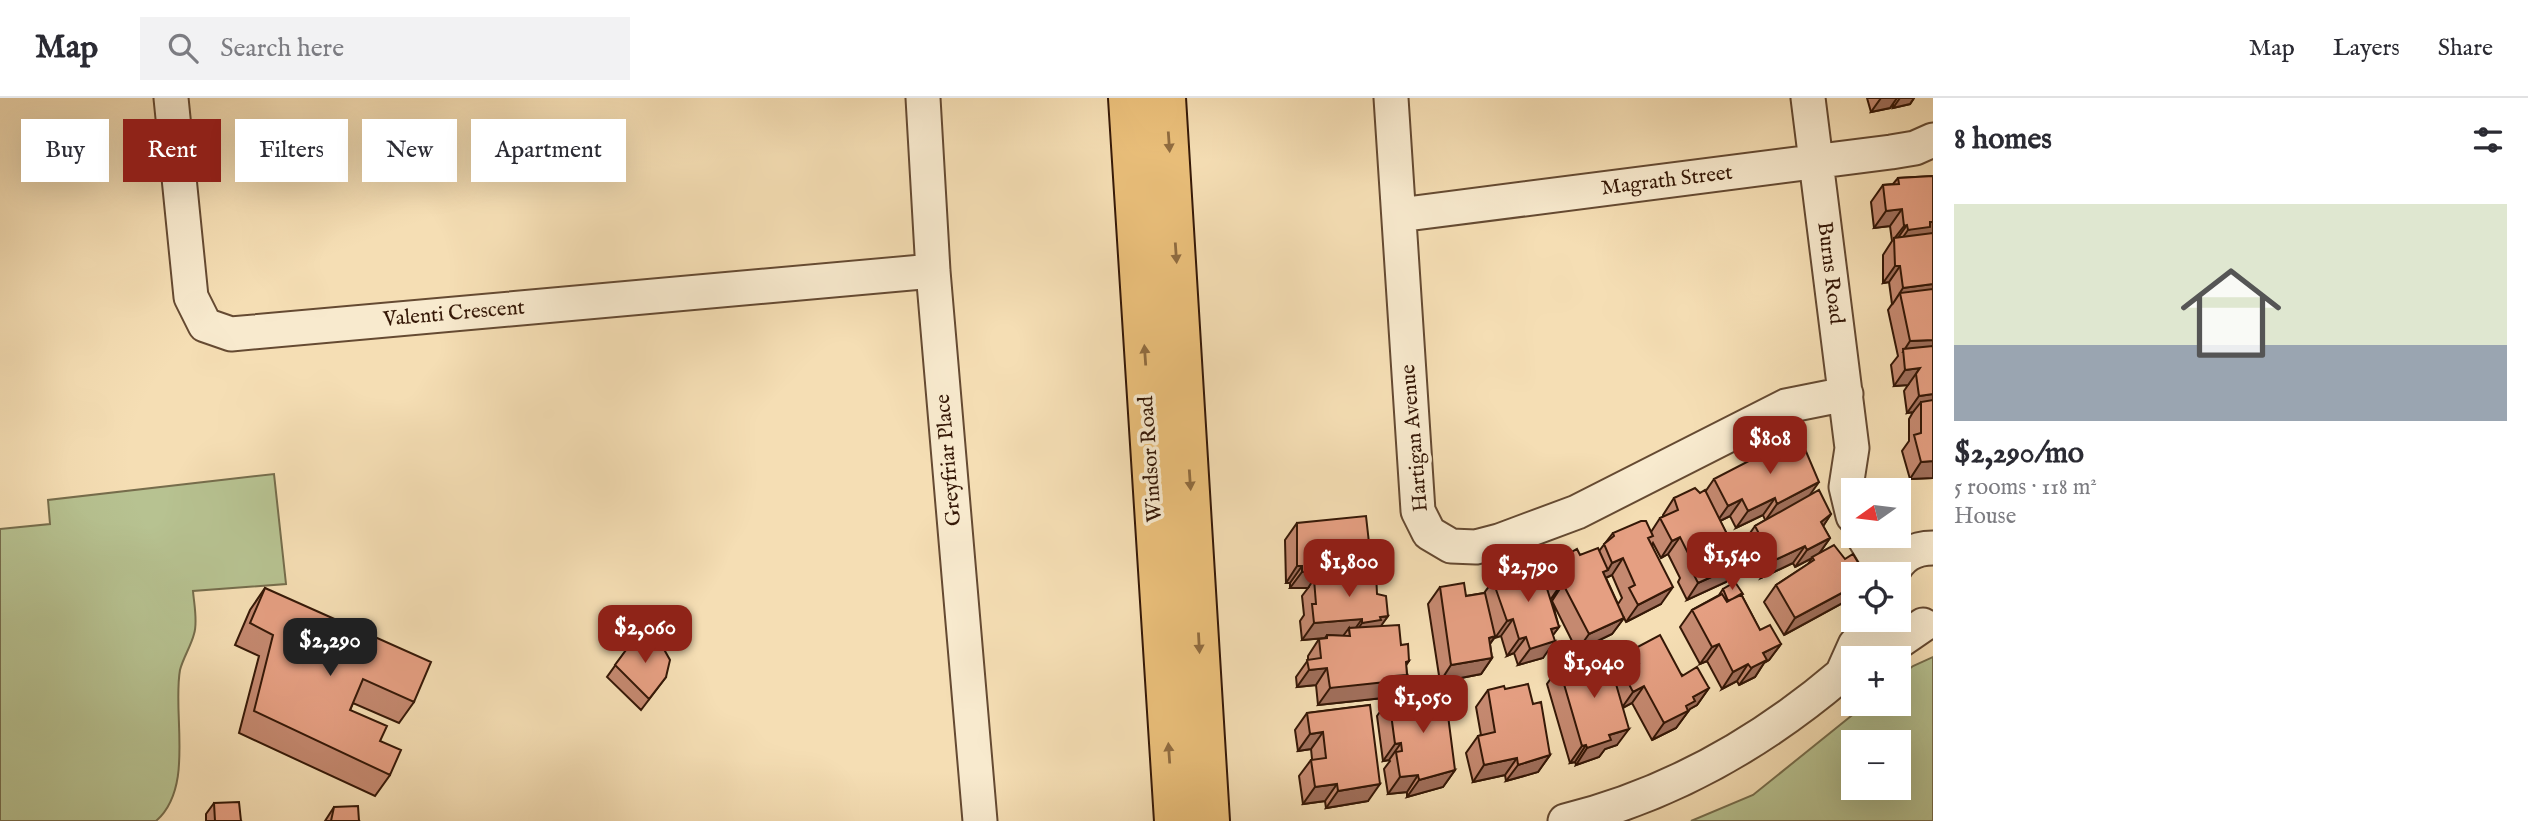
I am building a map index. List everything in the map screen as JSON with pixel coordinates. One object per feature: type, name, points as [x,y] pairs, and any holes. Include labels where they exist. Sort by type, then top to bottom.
[{"type":"main road","name":"Windsor Road","points":[[1128,98],[1174,821]]},
{"type":"main road","name":"Windsor Road","points":[[1166,98],[1215,814]]},
{"type":"street","name":"Valenti Crescent","points":[[171,98],[191,297],[205,325],[231,334],[933,271]]},
{"type":"street","name":"Greyfriar Place","points":[[923,98],[933,271],[980,821]]},
{"type":"street","name":"Hartigan Avenue","points":[[1391,98],[1418,511],[1429,533],[1451,546],[1476,547],[1549,524],[1786,405],[1846,394]]},
{"type":"street","name":"Burns Road","points":[[1808,98],[1852,448],[1847,478]]},
{"type":"street","name":"Magrath Street","points":[[1399,215],[1898,151],[1933,140]]},
{"type":"street","name":"Burns Road","points":[[1852,448],[1865,478]]},
{"type":"street","points":[[1901,562],[1918,544]]},
{"type":"street","points":[[1889,646],[1918,621]]},
{"type":"street","points":[[1855,646],[1866,632]]},
{"type":"street","points":[[1565,821],[1610,815],[1728,758],[1841,678]]},
{"type":"green space","points":[[274,474],[286,584],[193,591],[195,629],[180,670],[178,688],[179,770],[168,807],[156,821],[0,821],[0,529],[50,524],[48,500]]},
{"type":"green space","points":[[1933,657],[1933,821],[1691,821],[1753,795],[1851,716],[1911,716],[1911,668]]},
{"type":"building","points":[[1933,176],[1933,222],[1930,222],[1930,227],[1908,230],[1907,225],[1904,226],[1902,209],[1886,211],[1883,185],[1899,184],[1898,178]]},
{"type":"building","points":[[1933,233],[1933,284],[1903,288],[1900,266],[1895,266],[1894,238]]},
{"type":"building","points":[[1933,289],[1933,340],[1910,341],[1900,293]]},
{"type":"building","points":[[1933,346],[1933,394],[1919,396],[1916,374],[1920,368],[1905,370],[1903,349]]},
{"type":"building","points":[[1933,400],[1933,461],[1921,462],[1914,435],[1921,433],[1921,402]]},
{"type":"building","points":[[1799,435],[1819,482],[1777,504],[1775,498],[1748,511],[1742,499],[1728,506],[1714,479]]},
{"type":"building","points":[[1695,488],[1700,493],[1705,490],[1734,548],[1730,550],[1738,565],[1698,583],[1689,565],[1693,563],[1680,537],[1672,541],[1660,518],[1678,510],[1674,498]]},
{"type":"building","points":[[1819,490],[1831,514],[1821,522],[1830,538],[1807,550],[1805,546],[1773,561],[1755,526]]},
{"type":"building","points":[[1366,516],[1369,543],[1362,544],[1365,565],[1362,569],[1302,572],[1302,566],[1297,566],[1297,523]]},
{"type":"building","points":[[1646,521],[1653,536],[1648,538],[1673,587],[1638,605],[1629,588],[1635,585],[1623,558],[1612,563],[1604,544],[1614,536],[1613,533]]},
{"type":"building","points":[[1834,545],[1845,559],[1853,554],[1858,562],[1841,562],[1841,593],[1795,618],[1776,585],[1814,560],[1812,557]]},
{"type":"building","points":[[1598,548],[1608,570],[1603,572],[1624,618],[1589,634],[1563,584],[1560,586],[1549,565],[1577,549],[1580,555]]},
{"type":"building","points":[[1532,559],[1533,565],[1539,563],[1559,627],[1551,629],[1555,641],[1530,649],[1526,637],[1519,639],[1513,619],[1507,621],[1493,581],[1513,575],[1510,566]]},
{"type":"building","points":[[1376,573],[1377,594],[1386,596],[1388,616],[1362,623],[1362,619],[1314,623],[1314,579]]},
{"type":"building","points":[[1735,582],[1743,594],[1728,601],[1723,589]]},
{"type":"building","points":[[1464,583],[1466,596],[1485,593],[1495,636],[1489,638],[1492,658],[1451,665],[1440,587]]},
{"type":"building","points":[[265,588],[431,662],[414,702],[363,679],[350,710],[387,726],[380,741],[401,750],[390,775],[254,711],[273,635],[250,623]]},
{"type":"building","points":[[1722,594],[1727,602],[1741,594],[1760,630],[1770,625],[1781,644],[1763,653],[1767,660],[1751,668],[1748,664],[1733,672],[1719,644],[1712,647],[1692,610]]},
{"type":"building","points":[[1399,625],[1401,645],[1408,644],[1409,661],[1406,662],[1407,675],[1395,676],[1395,681],[1330,688],[1327,668],[1309,670],[1307,660],[1321,658],[1319,639],[1327,638],[1327,635],[1350,636],[1349,628]]},
{"type":"building","points":[[1660,635],[1682,676],[1697,667],[1709,688],[1693,697],[1695,701],[1686,706],[1688,711],[1664,723],[1644,686],[1633,692],[1622,671],[1639,663],[1632,650]]},
{"type":"building","points":[[653,639],[661,644],[670,660],[666,677],[649,699],[615,665],[632,642]]},
{"type":"building","points":[[1620,646],[1625,656],[1610,665],[1607,653]]},
{"type":"building","points":[[1607,653],[1629,729],[1609,735],[1611,740],[1587,748],[1586,745],[1582,746],[1559,667]]},
{"type":"building","points":[[1528,684],[1533,704],[1541,702],[1550,755],[1518,765],[1517,758],[1484,765],[1478,736],[1495,732],[1488,690]]},
{"type":"building","points":[[1445,692],[1455,770],[1419,780],[1418,775],[1400,777],[1396,752],[1402,751],[1401,743],[1395,744],[1389,699]]},
{"type":"building","points":[[1370,705],[1380,784],[1338,791],[1337,784],[1315,787],[1311,760],[1326,758],[1323,732],[1310,734],[1307,713]]},
{"type":"building","points":[[239,802],[241,821],[215,821],[214,803]]},
{"type":"building","points":[[358,806],[359,821],[331,821],[334,807]]}]
